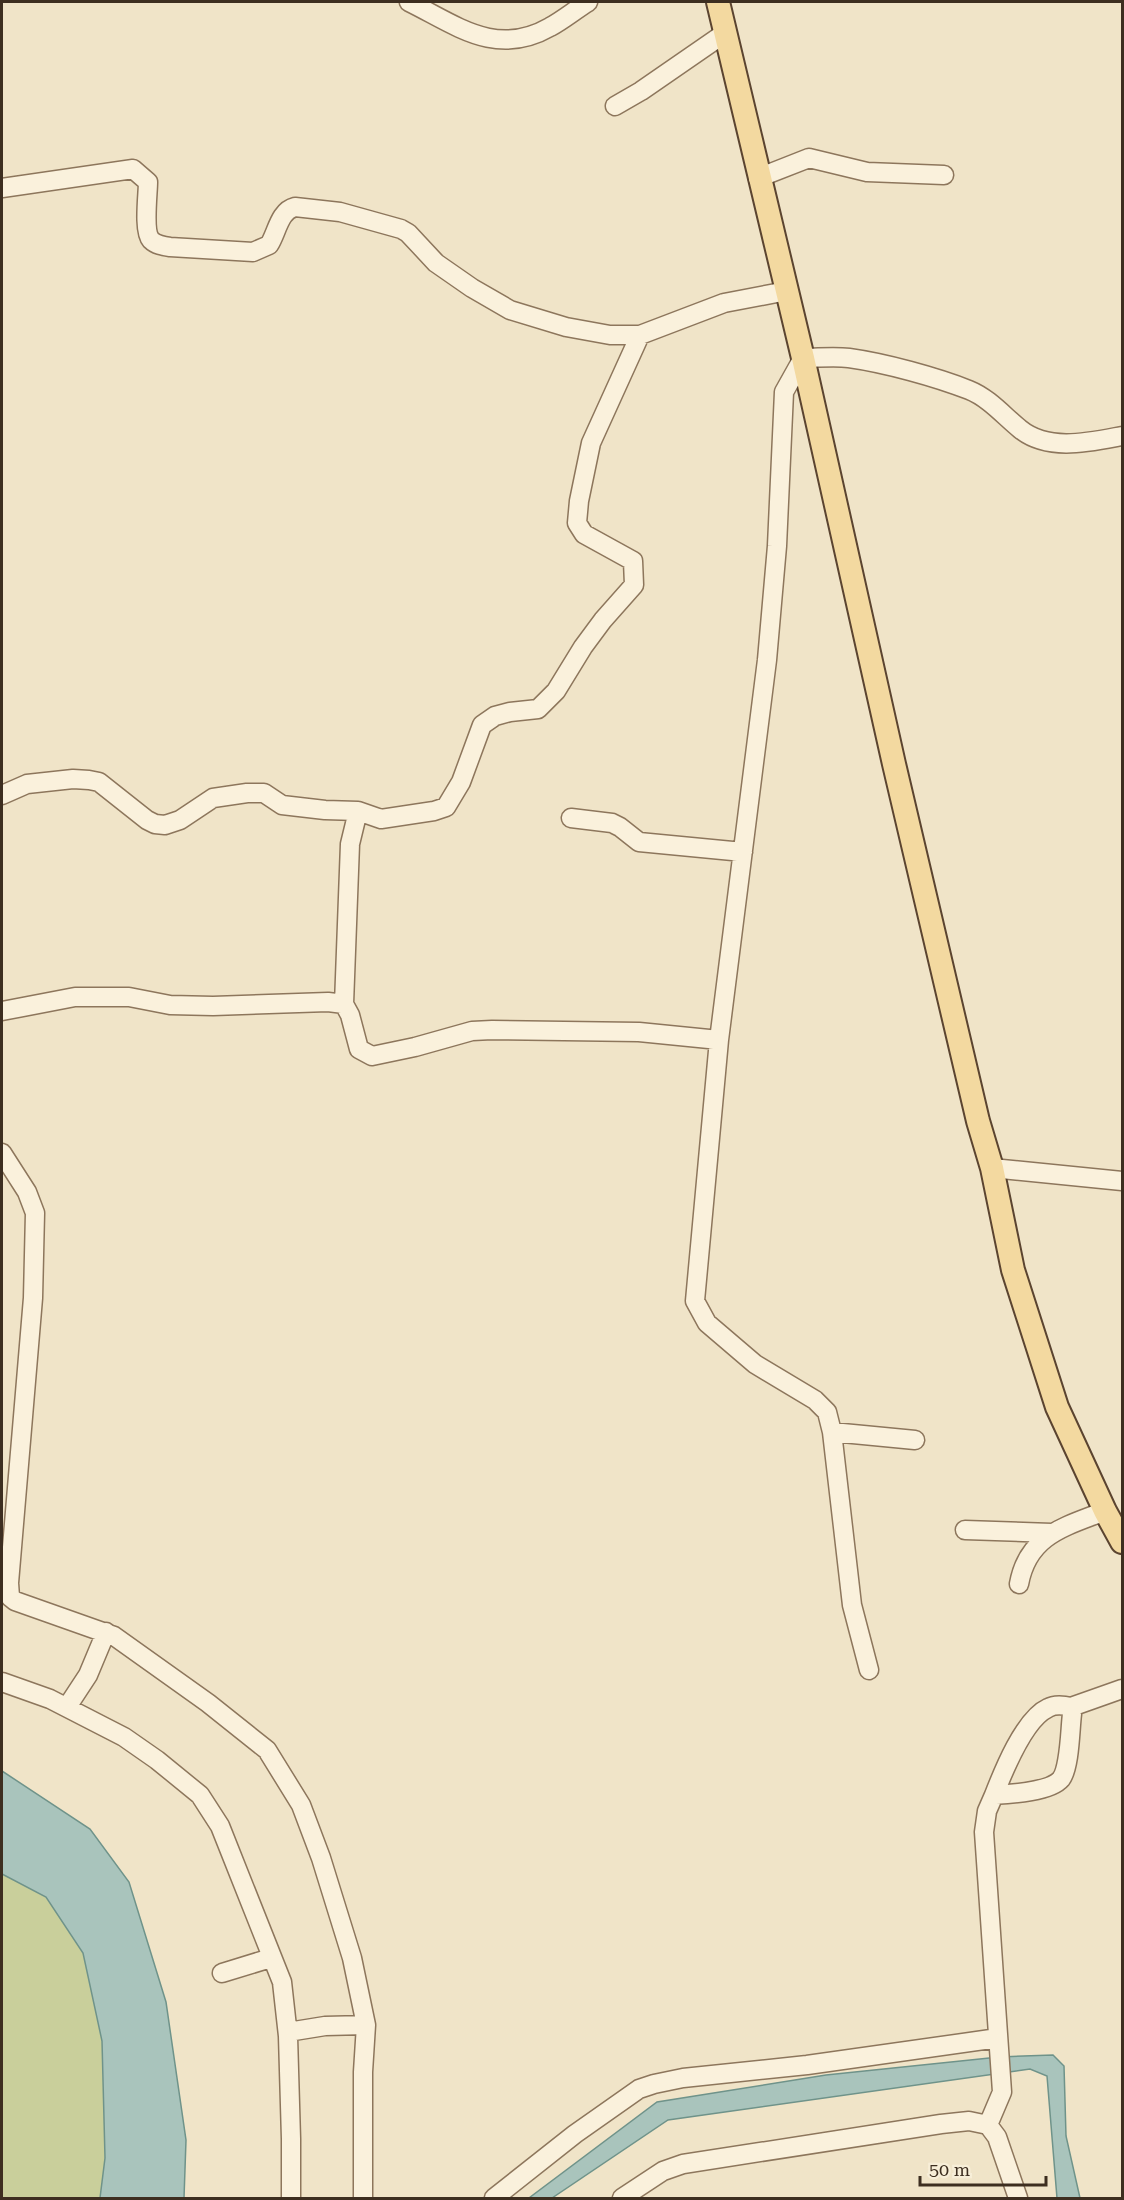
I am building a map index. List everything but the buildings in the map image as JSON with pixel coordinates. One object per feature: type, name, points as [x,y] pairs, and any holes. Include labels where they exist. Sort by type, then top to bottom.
[{"type":"main road","points":[[718,2],[758,178],[803,358],[894,764],[978,1121],[992,1168],[1013,1270],[1057,1407],[1122,1542]]},
{"type":"street","points":[[409,2],[480,37],[501,41],[520,38],[548,28],[588,2]]},
{"type":"street","points":[[615,106],[641,91],[725,33]]},
{"type":"street","points":[[758,178],[809,158],[867,172],[944,175]]},
{"type":"street","points":[[2,188],[133,169],[148,182],[147,230],[150,239],[157,244],[170,247],[253,252],[268,245],[288,209],[295,207],[340,212],[408,233],[436,263],[472,288],[510,310],[566,327],[610,335],[640,335],[724,303],[787,291]]},
{"type":"street","points":[[2,795],[27,784],[41,781],[73,779],[99,782],[147,820],[165,825],[180,820],[213,798],[233,793],[264,793],[282,805],[358,811],[381,819],[446,807],[461,782],[482,725],[495,716],[538,709],[556,691],[583,647],[634,585],[633,561],[584,534],[577,523],[579,501],[591,443],[640,335]]},
{"type":"street","points":[[869,1670],[852,1605],[832,1432],[827,1412],[815,1400],[755,1364],[707,1323],[695,1302],[718,1040],[767,660],[776,557],[784,392],[803,358],[848,358],[919,374],[971,391],[1001,412],[1022,431],[1049,442],[1062,444],[1122,436]]},
{"type":"street","points":[[358,811],[350,853],[344,1004],[350,1015],[359,1049],[372,1056],[472,1031],[492,1030],[639,1032],[718,1040]]},
{"type":"street","points":[[571,818],[612,823],[639,842],[743,852]]},
{"type":"street","points":[[2,1011],[75,997],[129,997],[170,1005],[213,1006],[328,1002],[344,1004]]},
{"type":"street","points":[[2,1153],[27,1192],[35,1212],[33,1298],[9,1583],[10,1597],[104,1637],[114,1636],[198,1696],[267,1750],[301,1805],[321,1858],[352,1958],[363,2072],[363,2199]]},
{"type":"street","points":[[992,1168],[1122,1181]]},
{"type":"street","points":[[832,1432],[915,1440]]},
{"type":"street","points":[[1019,1584],[1022,1567],[1043,1539],[1052,1533],[1106,1512]]},
{"type":"street","points":[[965,1530],[1052,1533]]},
{"type":"street","points":[[67,1707],[89,1672],[104,1637]]},
{"type":"street","points":[[2,1682],[67,1707],[124,1737],[200,1795],[220,1826],[282,1982],[288,2032],[291,2199]]},
{"type":"street","points":[[988,2125],[1002,2092],[984,1832],[987,1811],[1006,1764],[1035,1718],[1047,1708],[1060,1705],[1071,1707],[1122,1689]]},
{"type":"street","points":[[994,1795],[1046,1787],[1055,1784],[1063,1777],[1071,1707]]},
{"type":"street","points":[[222,1973],[271,1958]]},
{"type":"street","points":[[288,2032],[325,2026],[360,2025]]},
{"type":"street","points":[[494,2199],[575,2134],[639,2089],[654,2084],[683,2078],[999,2043]]},
{"type":"street","points":[[631,2195],[663,2171],[683,2164],[969,2121],[988,2125],[1000,2143],[1018,2199]]},
{"type":"green space","points":[[2,1874],[46,1897],[83,1953],[102,2041],[105,2158],[100,2198],[2,2198]]},
{"type":"water","points":[[2,1771],[90,1829],[129,1882],[166,2002],[186,2140],[184,2198],[100,2198],[105,2158],[102,2041],[83,1953],[46,1897],[2,1874]]},
{"type":"water","points":[[1053,2055],[1064,2066],[1066,2136],[1080,2198],[1057,2198],[1047,2076],[1030,2069],[668,2120],[552,2198],[529,2198],[657,2102],[826,2075],[999,2057]]}]
